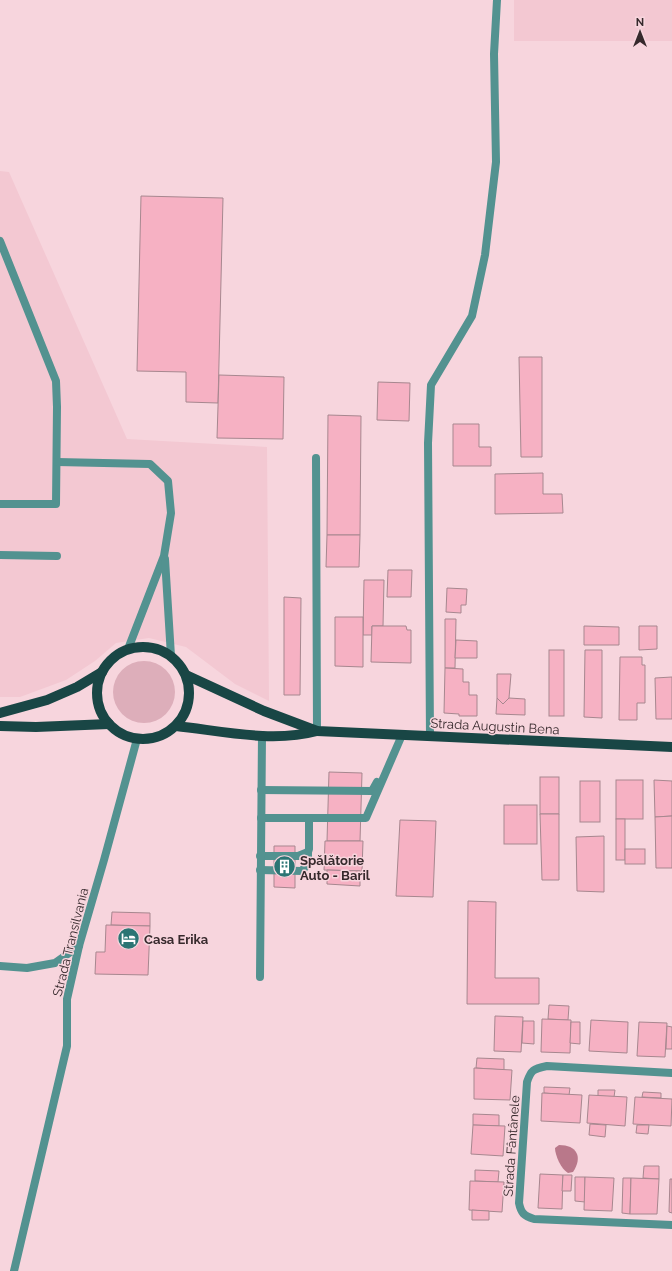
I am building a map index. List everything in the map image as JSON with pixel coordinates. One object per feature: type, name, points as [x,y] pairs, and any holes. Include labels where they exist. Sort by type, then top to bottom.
[{"type":"main road","points":[[150,647],[171,656],[177,661],[186,675],[189,688],[189,702],[184,715],[176,726],[164,734],[151,739],[137,739],[121,734],[109,724],[101,713],[97,699],[97,685],[102,672],[109,662],[118,654],[128,649],[150,647]]},
{"type":"main road","points":[[0,713],[47,700],[77,687],[102,672]]},
{"type":"main road","name":"Strada Augustin Bena","points":[[186,675],[264,711],[318,731]]},
{"type":"main road","points":[[0,726],[36,727],[109,724]]},
{"type":"main road","name":"Strada Augustin Bena","points":[[176,726],[284,736],[318,731],[672,747]]},
{"type":"street","points":[[430,736],[428,443],[431,384],[472,316],[485,255],[496,162],[494,54],[497,0]]},
{"type":"street","points":[[0,241],[56,381],[57,462],[56,504],[0,504]]},
{"type":"street","points":[[316,458],[318,731]]},
{"type":"street","points":[[57,462],[150,464],[168,481],[171,513],[164,556],[128,649]]},
{"type":"street","points":[[0,555],[57,556]]},
{"type":"street","points":[[164,556],[171,656]]},
{"type":"street","points":[[260,977],[262,735]]},
{"type":"street","points":[[261,790],[372,791],[402,735]]},
{"type":"street","points":[[261,818],[366,818],[402,735]]},
{"type":"street","name":"Strada Transilvania","points":[[14,1271],[67,1046],[67,999],[79,946],[137,739]]},
{"type":"street","points":[[260,870],[302,871],[308,863],[309,818]]},
{"type":"street","points":[[260,856],[298,856],[308,852]]},
{"type":"street","points":[[0,966],[28,968],[55,963],[79,946]]},
{"type":"street","name":"Strada Fântânele","points":[[672,1073],[546,1066],[536,1068],[530,1073],[527,1082],[519,1203],[525,1216],[534,1219],[672,1225]]},
{"type":"shaded area","points":[[514,0],[672,0],[672,41],[514,41]]},
{"type":"shaded area","points":[[0,171],[9,172],[127,439],[267,447],[269,701],[235,684],[186,647],[149,638],[116,643],[95,661],[66,680],[20,697],[0,697]]},
{"type":"shaded area","points":[[144,661],[156,663],[166,670],[173,680],[175,692],[173,704],[166,714],[156,721],[144,723],[132,721],[122,714],[115,704],[113,692],[115,680],[122,670],[132,663]]},
{"type":"shaded area","points":[[559,1145],[570,1147],[576,1153],[578,1161],[573,1172],[568,1173],[565,1171],[559,1162],[555,1148]]},
{"type":"building","points":[[141,196],[223,198],[218,403],[186,402],[186,372],[137,371]]},
{"type":"building","points":[[519,357],[542,357],[542,457],[521,457]]},
{"type":"building","points":[[219,375],[284,377],[283,439],[217,438]]},
{"type":"building","points":[[378,382],[410,383],[409,421],[377,420]]},
{"type":"building","points":[[328,415],[361,416],[360,535],[327,535]]},
{"type":"building","points":[[453,424],[479,424],[479,447],[491,447],[491,466],[453,466]]},
{"type":"building","points":[[543,473],[543,494],[562,494],[563,513],[495,514],[495,474]]},
{"type":"building","points":[[327,535],[360,535],[359,567],[326,567]]},
{"type":"building","points":[[388,570],[412,570],[411,597],[387,597]]},
{"type":"building","points":[[364,580],[384,580],[383,626],[372,626],[372,635],[363,635]]},
{"type":"building","points":[[447,588],[467,589],[466,605],[461,605],[461,613],[446,612]]},
{"type":"building","points":[[284,597],[301,598],[300,695],[284,695]]},
{"type":"building","points":[[335,617],[363,617],[363,667],[335,666]]},
{"type":"building","points":[[445,619],[456,619],[455,668],[445,668]]},
{"type":"building","points":[[372,626],[406,626],[407,630],[411,630],[411,663],[371,662]]},
{"type":"building","points":[[584,626],[619,627],[619,645],[584,645]]},
{"type":"building","points":[[639,626],[657,626],[657,649],[639,650]]},
{"type":"building","points":[[456,640],[477,641],[477,658],[455,658]]},
{"type":"building","points":[[549,650],[564,650],[564,716],[549,716]]},
{"type":"building","points":[[585,650],[602,650],[602,718],[584,717]]},
{"type":"building","points":[[620,657],[642,657],[642,665],[645,665],[645,703],[637,703],[637,720],[619,720]]},
{"type":"building","points":[[445,668],[463,669],[463,682],[469,682],[469,695],[477,695],[477,716],[459,716],[459,714],[444,713]]},
{"type":"building","points":[[497,674],[511,674],[509,698],[503,704],[497,698]]},
{"type":"building","points":[[672,677],[672,719],[656,719],[655,678]]},
{"type":"building","points":[[497,698],[503,704],[509,698],[525,699],[525,715],[496,714]]},
{"type":"building","points":[[329,772],[362,773],[360,841],[327,841]]},
{"type":"building","points":[[540,777],[559,777],[559,814],[540,814]]},
{"type":"building","points":[[616,780],[643,780],[643,819],[616,819]]},
{"type":"building","points":[[654,780],[672,781],[672,816],[655,817]]},
{"type":"building","points":[[580,781],[600,781],[600,822],[580,822]]},
{"type":"building","points":[[504,805],[537,805],[537,844],[504,844]]},
{"type":"building","points":[[540,814],[559,814],[559,880],[542,880]]},
{"type":"building","points":[[672,816],[672,868],[656,868],[655,817]]},
{"type":"building","points":[[616,819],[625,819],[625,860],[616,860]]},
{"type":"building","points":[[400,820],[436,821],[433,897],[396,896]]},
{"type":"building","points":[[604,836],[604,892],[577,891],[576,837]]},
{"type":"building","points":[[325,841],[363,841],[362,871],[324,870]]},
{"type":"building","name":"Spălătorie Auto - Baril","points":[[274,846],[295,846],[295,888],[274,887]]},
{"type":"building","points":[[625,849],[645,849],[645,864],[625,864]]},
{"type":"building","points":[[327,870],[360,871],[360,886],[327,884]]},
{"type":"building","points":[[468,901],[496,902],[495,978],[539,978],[539,1004],[467,1004]]},
{"type":"building","points":[[112,912],[150,913],[150,926],[111,925]]},
{"type":"building","name":"Casa Erika","points":[[106,925],[150,926],[148,975],[95,974],[96,952],[105,952]]},
{"type":"building","points":[[549,1005],[569,1006],[568,1020],[548,1019]]},
{"type":"building","points":[[495,1016],[523,1017],[521,1052],[494,1051]]},
{"type":"building","points":[[542,1019],[571,1020],[570,1053],[541,1052]]},
{"type":"building","points":[[591,1020],[628,1022],[627,1053],[589,1051]]},
{"type":"building","points":[[523,1021],[534,1021],[534,1044],[522,1043]]},
{"type":"building","points":[[571,1022],[580,1022],[580,1044],[570,1043]]},
{"type":"building","points":[[639,1022],[667,1023],[665,1057],[637,1056]]},
{"type":"building","points":[[667,1026],[672,1027],[672,1049],[666,1049]]},
{"type":"building","points":[[477,1058],[504,1059],[504,1070],[476,1068]]},
{"type":"building","points":[[474,1068],[512,1070],[510,1100],[474,1099]]},
{"type":"building","points":[[544,1087],[570,1088],[569,1095],[544,1093]]},
{"type":"building","points":[[598,1090],[615,1090],[614,1097],[598,1096]]},
{"type":"building","points":[[643,1092],[661,1093],[661,1098],[642,1097]]},
{"type":"building","points":[[542,1093],[582,1095],[580,1123],[541,1121]]},
{"type":"building","points":[[589,1095],[627,1097],[625,1126],[587,1123]]},
{"type":"building","points":[[635,1097],[672,1099],[671,1126],[633,1124]]},
{"type":"building","points":[[473,1114],[499,1115],[499,1126],[473,1125]]},
{"type":"building","points":[[590,1124],[606,1125],[605,1137],[589,1135]]},
{"type":"building","points":[[473,1125],[505,1126],[503,1156],[471,1154]]},
{"type":"building","points":[[637,1125],[649,1125],[648,1134],[636,1133]]},
{"type":"building","points":[[644,1166],[659,1166],[659,1179],[643,1178]]},
{"type":"building","points":[[475,1170],[499,1171],[498,1182],[475,1181]]},
{"type":"building","points":[[540,1174],[563,1175],[562,1209],[538,1208]]},
{"type":"building","points":[[563,1175],[572,1175],[571,1191],[562,1191]]},
{"type":"building","points":[[575,1177],[585,1177],[585,1202],[575,1201]]},
{"type":"building","points":[[585,1177],[614,1178],[612,1211],[584,1210]]},
{"type":"building","points":[[623,1178],[631,1178],[630,1214],[622,1213]]},
{"type":"building","points":[[631,1178],[659,1179],[657,1214],[630,1214]]},
{"type":"building","points":[[670,1179],[672,1179],[672,1213],[669,1212]]},
{"type":"building","points":[[470,1181],[504,1182],[502,1212],[469,1210]]},
{"type":"building","points":[[472,1210],[489,1211],[489,1220],[472,1220]]},
{"type":"place","name":"Spălătorie Auto - Baril","points":[[285,867]]},
{"type":"place","name":"Casa Erika","points":[[128,939]]}]
